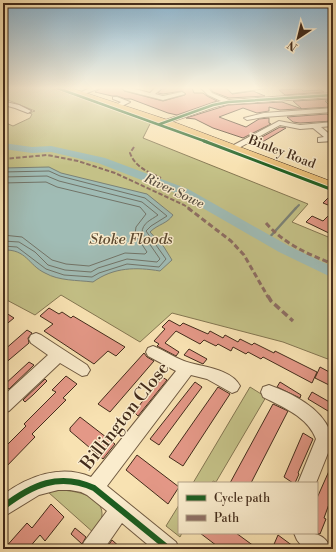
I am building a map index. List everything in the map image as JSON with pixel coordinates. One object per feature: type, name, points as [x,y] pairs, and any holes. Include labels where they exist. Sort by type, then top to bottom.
[{"type":"main road","name":"Binley Road","points":[[141,114],[333,186]]},
{"type":"street","points":[[165,122],[189,114]]},
{"type":"street","points":[[277,114],[281,119],[279,122]]},
{"type":"street","points":[[247,118],[282,114]]},
{"type":"street","points":[[234,148],[279,122],[300,127],[333,124]]},
{"type":"street","points":[[315,126],[332,139]]},
{"type":"street","points":[[321,140],[332,139]]},
{"type":"street","points":[[36,339],[82,370]]},
{"type":"street","name":"Billington Close","points":[[153,352],[187,369],[210,373],[232,386]]},
{"type":"street","points":[[3,406],[59,354]]},
{"type":"street","name":"Billington Close","points":[[94,488],[187,369]]},
{"type":"street","points":[[269,392],[312,417],[329,439],[308,482]]},
{"type":"street","points":[[3,507],[24,491],[48,482],[75,481],[94,488],[169,549]]},
{"type":"street","points":[[91,549],[120,509]]},
{"type":"street","points":[[305,534],[312,543],[321,549]]},
{"type":"green space","name":"Stoke Floods","points":[[32,114],[127,114],[151,122],[143,138],[308,204],[292,222],[333,239],[333,361],[283,342],[172,313],[140,342],[61,295],[35,315],[3,298],[3,125],[6,123],[13,126],[30,118]]},
{"type":"green space","points":[[250,387],[266,397],[216,482],[194,482]]},
{"type":"green space","points":[[61,490],[81,493],[96,501],[102,514],[95,534],[48,492]]},
{"type":"green space","points":[[178,507],[178,534],[182,534],[180,537],[166,526]]},
{"type":"water","points":[[49,167],[61,173],[147,194],[173,215],[171,218],[150,232],[164,247],[172,260],[160,271],[125,269],[109,273],[93,282],[62,279],[50,276],[39,270],[17,252],[3,250],[3,168]]},
{"type":"building","points":[[200,114],[228,114],[219,117],[246,127],[259,119],[269,118],[269,123],[271,124],[243,138],[213,128],[195,119],[186,118]]},
{"type":"building","points":[[327,114],[333,119],[333,121],[300,123],[293,122],[287,117]]},
{"type":"building","points":[[280,127],[286,128],[259,144],[253,142]]},
{"type":"building","points":[[333,193],[333,207],[323,203]]},
{"type":"building","points":[[333,211],[333,235],[306,222],[312,216],[323,221]]},
{"type":"building","points":[[49,308],[59,314],[62,312],[71,318],[73,316],[125,347],[116,356],[108,351],[94,364],[44,331],[53,324],[40,316]]},
{"type":"building","points":[[3,311],[14,318],[3,327]]},
{"type":"building","points":[[169,320],[180,326],[183,323],[208,334],[210,331],[223,338],[225,335],[238,342],[240,339],[252,345],[254,343],[274,353],[275,351],[317,372],[312,383],[263,357],[261,359],[248,352],[246,354],[233,347],[231,351],[218,344],[216,346],[204,340],[200,344],[176,331],[165,343],[179,352],[176,356],[157,346],[159,344],[154,341],[165,329],[162,327]]},
{"type":"building","points":[[27,330],[32,333],[28,338],[29,343],[3,365],[3,351]]},
{"type":"building","points":[[189,349],[207,359],[203,364],[184,355]]},
{"type":"building","points":[[144,353],[147,357],[154,361],[110,412],[98,404]]},
{"type":"building","points":[[29,362],[34,365],[9,389],[4,385]]},
{"type":"building","points":[[320,367],[333,374],[333,387],[315,378]]},
{"type":"building","points":[[66,376],[77,384],[63,398],[66,400],[32,434],[35,437],[3,470],[3,449],[26,426],[24,424],[56,392],[52,390]]},
{"type":"building","points":[[162,377],[167,380],[138,416],[134,412]]},
{"type":"building","points":[[45,379],[47,381],[25,402],[23,400]]},
{"type":"building","points":[[195,382],[202,387],[159,445],[150,439]]},
{"type":"building","points":[[280,382],[301,395],[300,398],[277,387]]},
{"type":"building","points":[[218,387],[230,394],[183,466],[169,457]]},
{"type":"building","points":[[312,392],[333,404],[333,414],[308,399]]},
{"type":"building","points":[[273,404],[288,411],[252,482],[231,482]]},
{"type":"building","points":[[80,417],[115,444],[103,459],[70,431],[70,428]]},
{"type":"building","points":[[303,433],[313,439],[298,473],[299,474],[295,482],[292,482],[284,477]]},
{"type":"building","points":[[137,455],[178,486],[178,489],[168,504],[126,470]]},
{"type":"building","points":[[333,462],[333,493],[320,534],[318,533],[318,496]]},
{"type":"building","points":[[51,504],[64,517],[45,541],[40,535],[28,549],[4,549],[27,523],[32,528]]},
{"type":"building","points":[[75,528],[86,537],[82,544],[71,534]]},
{"type":"building","points":[[201,534],[237,534],[258,549],[221,549]]},
{"type":"building","points":[[278,535],[297,549],[272,549]]},
{"type":"building","points":[[112,540],[122,549],[106,549]]},
{"type":"waterway","name":"River Sowe","points":[[3,146],[32,150],[51,149],[101,160],[184,192],[284,249],[333,273]]},
{"type":"waterway","points":[[296,208],[299,205]]},
{"type":"waterway","points":[[268,239],[296,208]]},
{"type":"marked path","points":[[134,147],[130,153],[138,166],[161,178]]},
{"type":"marked path","points":[[3,159],[47,155],[78,161],[115,173],[184,205],[231,241],[244,255],[271,301],[293,321]]},
{"type":"marked path","points":[[266,223],[287,243],[333,264]]},
{"type":"cycle path","points":[[130,114],[190,135],[333,190]]},
{"type":"cycle path","points":[[160,124],[189,114]]},
{"type":"cycle path","points":[[3,507],[23,493],[46,483],[70,480],[82,483],[94,488],[169,549]]}]
